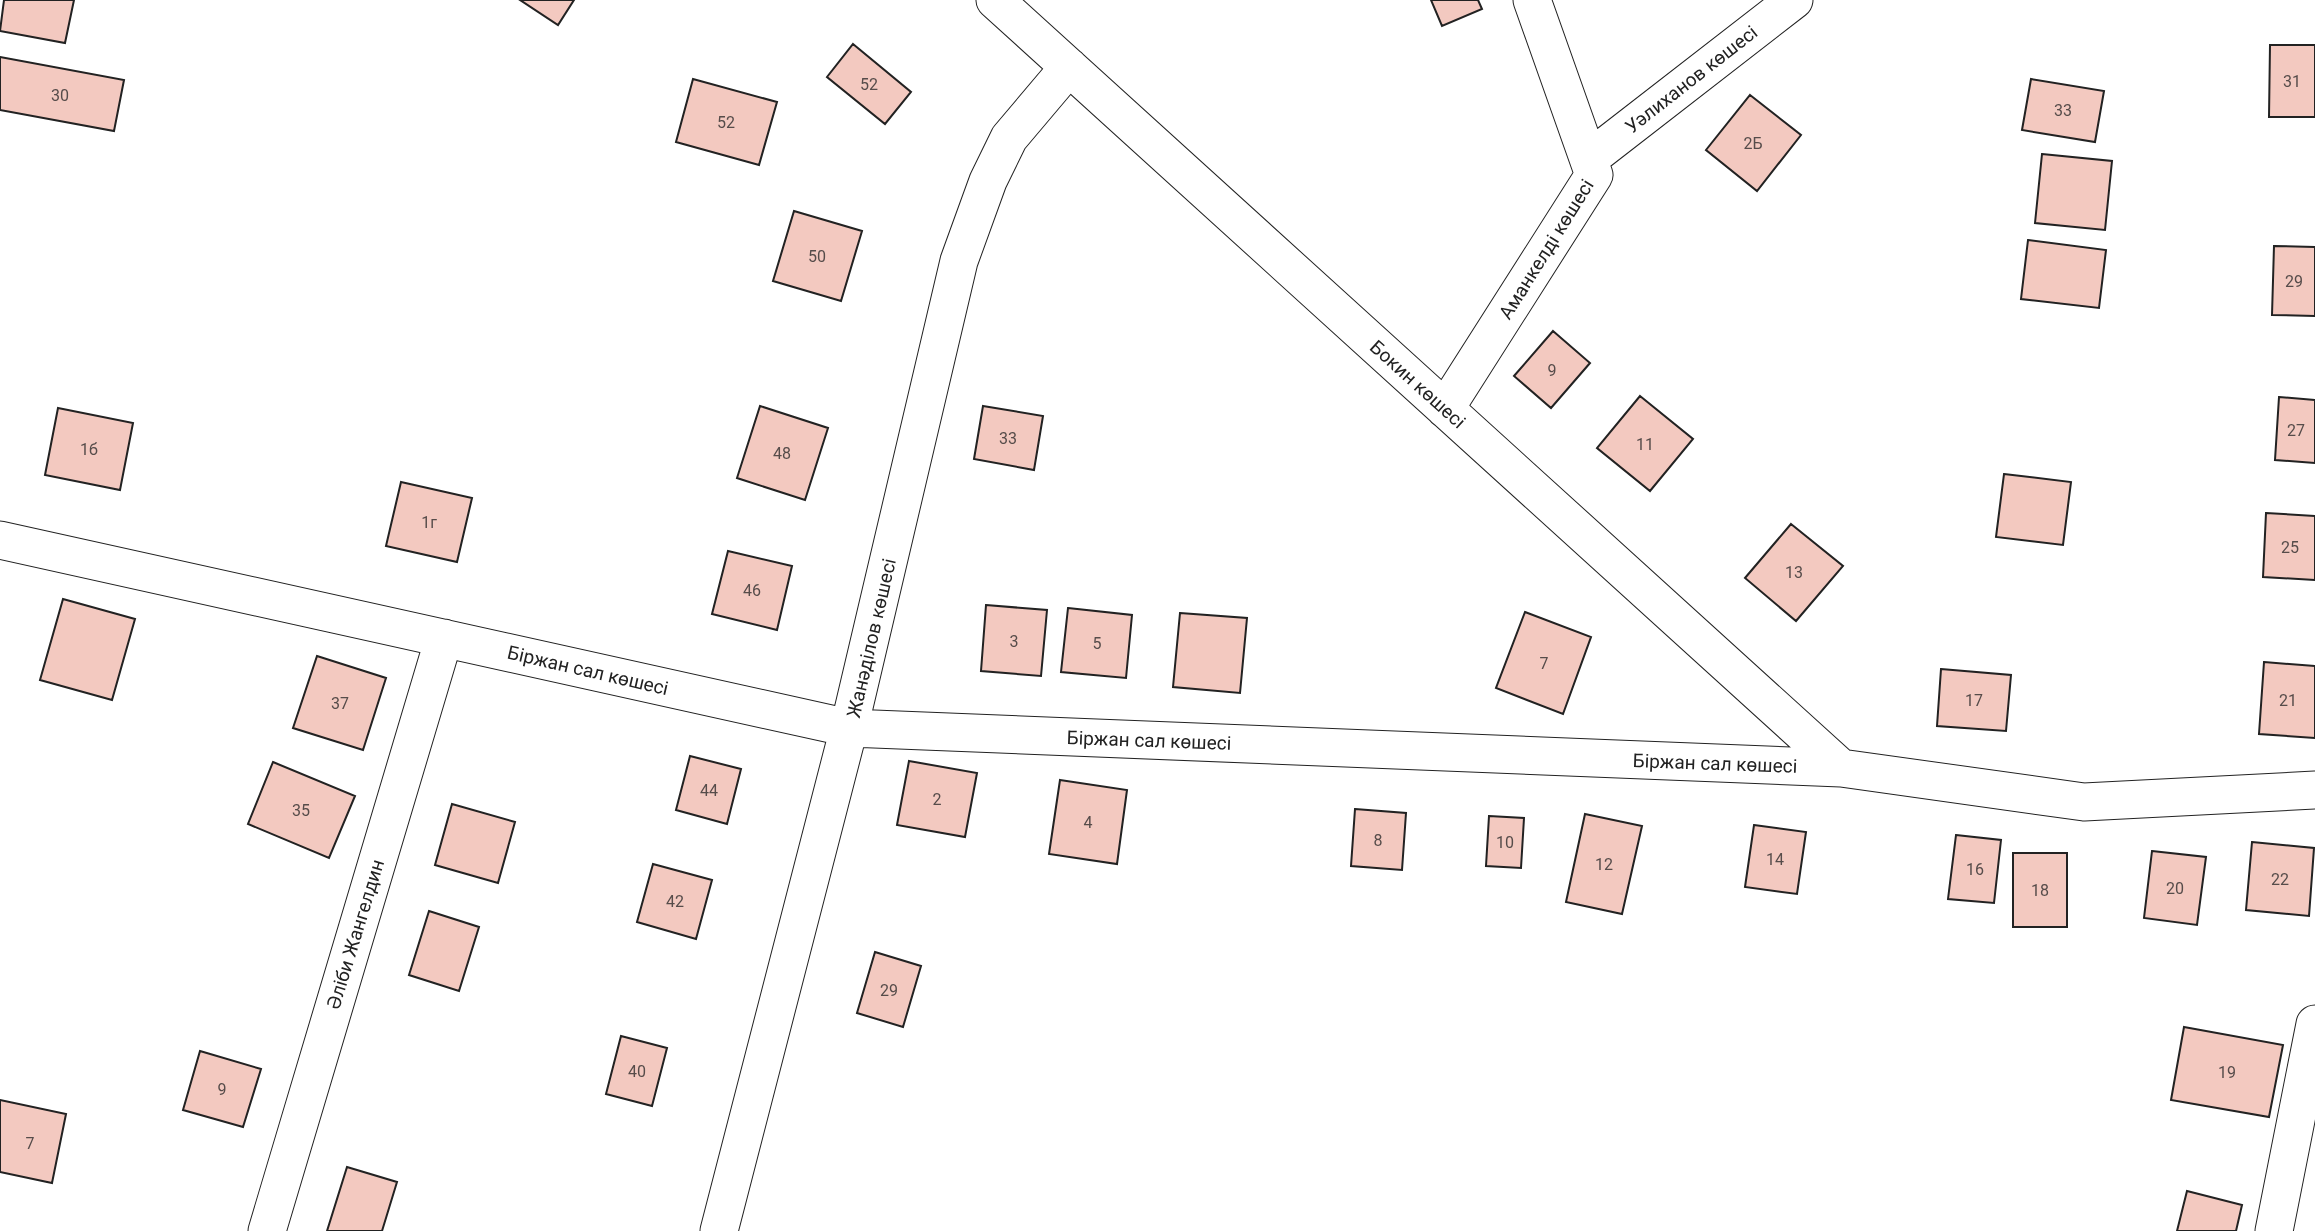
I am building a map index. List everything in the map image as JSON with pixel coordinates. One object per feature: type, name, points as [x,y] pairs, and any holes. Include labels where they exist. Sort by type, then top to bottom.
[{"type":"street","name":"Бокин көшесі","points":[[995,0],[1841,768]]},
{"type":"street","name":"Аманкелді көшесі","points":[[1446,408],[1594,175],[1532,0]]},
{"type":"street","name":"Уәлиханов көшесі","points":[[1588,159],[1794,0]]},
{"type":"street","name":"Жанәділов көшесі","points":[[719,1231],[849,728],[959,261],[988,181],[1009,138],[1069,67]]},
{"type":"street","name":"Біржан сал көшесі","points":[[0,540],[849,728],[1841,768],[2084,802],[2315,790]]},
{"type":"street","name":"Әліби Жангелдин","points":[[267,1231],[444,638]]},
{"type":"street","points":[[2274,1231],[2315,1024]]},
{"type":"building","points":[[4,0],[74,0],[65,43],[0,31]]},
{"type":"building","points":[[520,0],[574,0],[558,25]]},
{"type":"building","points":[[1431,0],[1478,0],[1482,9],[1442,26]]},
{"type":"building","points":[[853,44],[911,92],[885,124],[827,77]]},
{"type":"building","points":[[2270,45],[2315,45],[2315,117],[2269,117]]},
{"type":"building","points":[[0,57],[124,80],[114,131],[0,110]]},
{"type":"building","points":[[693,79],[777,102],[759,165],[676,142]]},
{"type":"building","points":[[2031,79],[2104,91],[2095,142],[2022,130]]},
{"type":"building","points":[[1750,95],[1801,135],[1757,191],[1706,150]]},
{"type":"building","points":[[2042,154],[2112,161],[2105,230],[2035,223]]},
{"type":"building","points":[[794,211],[862,231],[841,301],[773,281]]},
{"type":"building","points":[[2028,240],[2106,250],[2099,308],[2021,299]]},
{"type":"building","points":[[2274,246],[2315,247],[2315,316],[2272,315]]},
{"type":"building","points":[[1553,331],[1590,363],[1551,408],[1514,376]]},
{"type":"building","points":[[1640,396],[1693,439],[1650,491],[1597,448]]},
{"type":"building","points":[[2279,397],[2315,400],[2315,463],[2275,460]]},
{"type":"building","points":[[760,406],[828,428],[805,500],[737,478]]},
{"type":"building","points":[[983,406],[1043,416],[1034,470],[974,459]]},
{"type":"building","points":[[58,408],[133,423],[120,490],[45,475]]},
{"type":"building","points":[[2004,474],[2071,482],[2063,545],[1996,537]]},
{"type":"building","points":[[401,482],[472,498],[457,562],[386,546]]},
{"type":"building","points":[[2266,513],[2315,516],[2315,580],[2263,577]]},
{"type":"building","points":[[1791,524],[1843,566],[1796,621],[1745,578]]},
{"type":"building","points":[[728,551],[792,566],[777,630],[712,614]]},
{"type":"building","points":[[63,599],[135,619],[112,700],[40,680]]},
{"type":"building","points":[[986,605],[1047,610],[1041,676],[981,671]]},
{"type":"building","points":[[1068,608],[1132,615],[1126,678],[1061,672]]},
{"type":"building","points":[[1525,612],[1591,637],[1563,714],[1496,688]]},
{"type":"building","points":[[1180,613],[1247,618],[1240,693],[1173,687]]},
{"type":"building","points":[[317,656],[386,678],[363,750],[293,728]]},
{"type":"building","points":[[2264,662],[2315,666],[2315,738],[2259,734]]},
{"type":"building","points":[[1941,669],[2011,675],[2006,731],[1937,726]]},
{"type":"building","points":[[690,756],[741,769],[727,824],[676,810]]},
{"type":"building","points":[[909,761],[977,773],[965,837],[897,825]]},
{"type":"building","points":[[273,762],[355,796],[329,858],[248,824]]},
{"type":"building","points":[[1060,780],[1127,790],[1117,864],[1049,854]]},
{"type":"building","points":[[452,804],[515,822],[498,883],[435,865]]},
{"type":"building","points":[[1355,809],[1406,813],[1402,870],[1351,866]]},
{"type":"building","points":[[1585,814],[1642,826],[1622,914],[1566,902]]},
{"type":"building","points":[[1489,816],[1524,818],[1521,868],[1486,866]]},
{"type":"building","points":[[1754,825],[1806,832],[1797,894],[1745,887]]},
{"type":"building","points":[[1956,835],[2001,840],[1994,903],[1948,899]]},
{"type":"building","points":[[2252,842],[2314,848],[2309,916],[2246,910]]},
{"type":"building","points":[[2152,851],[2206,857],[2197,925],[2144,918]]},
{"type":"building","points":[[2013,853],[2067,853],[2067,927],[2013,927]]},
{"type":"building","points":[[653,864],[712,880],[696,939],[637,922]]},
{"type":"building","points":[[429,911],[479,927],[459,991],[409,975]]},
{"type":"building","points":[[875,952],[921,966],[903,1027],[857,1013]]},
{"type":"building","points":[[2184,1027],[2283,1045],[2269,1117],[2171,1100]]},
{"type":"building","points":[[621,1036],[667,1048],[652,1106],[606,1094]]},
{"type":"building","points":[[200,1051],[261,1069],[243,1127],[183,1110]]},
{"type":"building","points":[[0,1100],[66,1114],[52,1183],[0,1172]]},
{"type":"building","points":[[347,1167],[397,1182],[382,1231],[327,1231]]},
{"type":"building","points":[[2187,1191],[2242,1205],[2236,1231],[2177,1231]]}]
